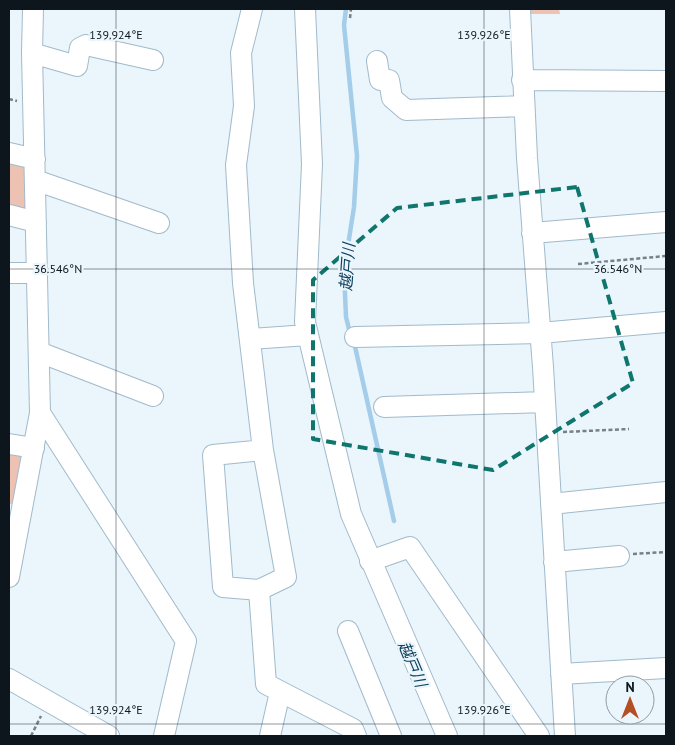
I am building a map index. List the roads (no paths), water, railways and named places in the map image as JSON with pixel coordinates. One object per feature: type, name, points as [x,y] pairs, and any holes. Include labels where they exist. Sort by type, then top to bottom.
[{"type":"street","points":[[9,577],[40,413],[32,53],[34,9]]},
{"type":"street","points":[[252,9],[241,53],[244,106],[236,165],[243,283],[263,450],[286,577],[259,590],[223,587],[213,454],[263,450]]},
{"type":"street","points":[[305,9],[312,164],[305,322],[350,514],[447,736]]},
{"type":"street","points":[[520,9],[522,80],[545,402],[565,736]]},
{"type":"street","points":[[32,53],[77,66],[80,48],[86,45],[153,60]]},
{"type":"street","points":[[377,61],[380,80],[389,80],[392,98],[406,110],[524,106]]},
{"type":"street","points":[[522,80],[666,81]]},
{"type":"street","points":[[9,153],[35,159]]},
{"type":"street","points":[[35,180],[160,223]]},
{"type":"street","points":[[9,215],[36,222]]},
{"type":"street","points":[[532,233],[666,222]]},
{"type":"street","points":[[9,274],[37,273]]},
{"type":"street","points":[[355,337],[540,332],[666,322]]},
{"type":"street","points":[[250,339],[308,335]]},
{"type":"street","points":[[39,352],[153,396]]},
{"type":"street","points":[[384,407],[545,402]]},
{"type":"street","points":[[40,413],[186,641],[164,736]]},
{"type":"street","points":[[9,444],[34,448]]},
{"type":"street","points":[[551,504],[666,492]]},
{"type":"street","points":[[370,561],[410,547],[539,736]]},
{"type":"street","points":[[554,562],[620,556]]},
{"type":"street","points":[[259,590],[266,684],[352,729],[356,736]]},
{"type":"street","points":[[348,631],[391,736]]},
{"type":"street","points":[[561,674],[666,668]]},
{"type":"street","points":[[9,679],[106,736]]},
{"type":"street","points":[[270,736],[280,692]]},
{"type":"waterway","name":"越戸川","points":[[346,9],[344,25],[357,156],[354,207],[344,271],[346,317],[350,333]]},
{"type":"waterway","name":"越戸川","points":[[354,342],[394,521]]}]
